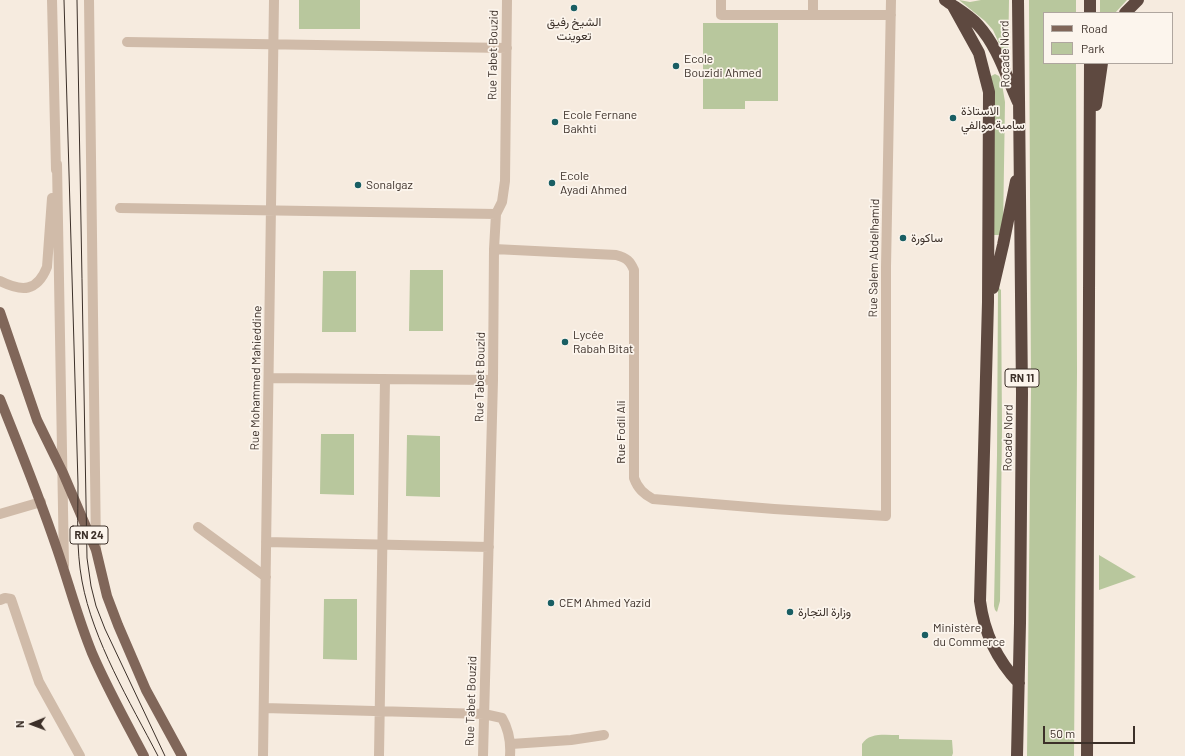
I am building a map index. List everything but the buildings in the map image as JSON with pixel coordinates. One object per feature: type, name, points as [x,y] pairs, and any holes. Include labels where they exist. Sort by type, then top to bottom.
[{"type":"highway","name":"Rocade Nord","points":[[1017,756],[1022,401],[1018,0]]},
{"type":"highway","points":[[1090,0],[1090,12]]},
{"type":"highway","points":[[1126,12],[1138,0]]},
{"type":"highway","points":[[949,3],[971,18],[986,35],[1001,60],[1006,76],[1020,107]]},
{"type":"highway","points":[[949,3],[979,53],[989,92],[988,302],[980,601],[982,615],[990,641],[1003,664],[1019,683]]},
{"type":"highway","points":[[1087,756],[1088,188],[1090,64]]},
{"type":"highway","points":[[1088,188],[1098,86],[1102,64]]},
{"type":"highway","points":[[988,302],[998,271],[1020,156]]},
{"type":"main road","name":"RN 24","points":[[0,312],[37,420],[63,473],[96,550],[107,596],[118,625],[146,690],[182,756]]},
{"type":"main road","name":"RN 24","points":[[0,398],[41,502],[65,571],[77,613],[92,652],[144,756]]},
{"type":"street","points":[[52,0],[57,164],[65,571]]},
{"type":"street","points":[[89,0],[96,550]]},
{"type":"street","name":"Rue Mohammed Mahieddine","points":[[263,756],[274,0]]},
{"type":"street","name":"Rue Tabet Bouzid","points":[[483,756],[493,380],[494,249],[496,214],[502,202],[505,180],[507,0]]},
{"type":"street","points":[[721,0],[721,15],[891,15]]},
{"type":"street","points":[[813,0],[813,15]]},
{"type":"street","name":"Rue Salem Abdelhamid","points":[[886,516],[886,267],[891,0]]},
{"type":"street","points":[[127,42],[507,48]]},
{"type":"street","points":[[0,281],[11,286],[21,288],[34,287],[43,278],[47,267],[50,215],[57,164]]},
{"type":"street","points":[[120,208],[496,214]]},
{"type":"street","name":"Rue Fodil Ali","points":[[494,249],[616,255],[630,261],[634,270],[634,478],[637,487],[645,495],[653,499],[774,510],[886,516]]},
{"type":"street","points":[[269,378],[493,380]]},
{"type":"street","points":[[379,756],[385,379]]},
{"type":"street","points":[[0,514],[41,502]]},
{"type":"street","points":[[198,527],[266,577]]},
{"type":"street","points":[[266,542],[489,546]]},
{"type":"street","points":[[0,600],[11,599],[39,682],[80,756]]},
{"type":"street","points":[[264,708],[484,714],[502,718],[508,728],[511,744],[510,756]]},
{"type":"street","points":[[511,744],[571,740],[604,735]]},
{"type":"green space","points":[[299,0],[360,0],[360,29],[299,29]]},
{"type":"green space","points":[[959,0],[970,2],[981,0],[1009,0],[1008,63],[993,30],[985,21]]},
{"type":"green space","points":[[1029,0],[1076,0],[1076,12],[1043,12],[1043,64],[1076,64],[1077,371],[1074,756],[1027,756],[1031,388]]},
{"type":"green space","points":[[1100,0],[1127,0],[1116,12],[1100,12]]},
{"type":"green space","points":[[703,23],[778,23],[778,101],[745,101],[745,109],[703,109]]},
{"type":"green space","points":[[995,74],[999,76],[1002,84],[1005,102],[1003,230],[1001,235],[993,235],[991,76]]},
{"type":"green space","points":[[410,270],[443,270],[443,331],[409,331]]},
{"type":"green space","points":[[323,271],[356,271],[356,332],[322,332]]},
{"type":"green space","points":[[999,288],[1001,290],[1002,427],[1000,601],[997,612],[994,606]]},
{"type":"green space","points":[[321,434],[354,434],[354,495],[320,494]]},
{"type":"green space","points":[[407,435],[440,436],[440,497],[406,496]]},
{"type":"green space","points":[[1099,555],[1136,577],[1099,590]]},
{"type":"green space","points":[[324,599],[357,599],[357,660],[323,659]]},
{"type":"green space","points":[[878,735],[899,735],[899,739],[952,740],[952,756],[862,756],[862,744],[865,740]]},
{"type":"tram line","points":[[64,0],[80,569],[87,604],[103,648],[158,756]]},
{"type":"tram line","points":[[77,0],[87,558],[91,586],[96,606],[105,629],[165,756]]},
{"type":"place","name":"الشيخ رفيق تعوينت","points":[[574,8]]},
{"type":"place","name":"Ecole Bouzidi Ahmed","points":[[676,66]]},
{"type":"place","name":"الاستاذة سامية موالفي","points":[[953,118]]},
{"type":"place","name":"Ecole Fernane Bakhti","points":[[555,122]]},
{"type":"place","name":"Ecole Ayadi Ahmed","points":[[552,183]]},
{"type":"place","name":"Sonalgaz","points":[[358,185]]},
{"type":"place","name":"ساكورة","points":[[903,238]]},
{"type":"place","name":"Lycée Rabah Bitat","points":[[565,342]]},
{"type":"place","name":"CEM Ahmed Yazid","points":[[551,603]]},
{"type":"place","name":"وزارة التجارة","points":[[790,612]]},
{"type":"place","name":"Ministère du Commerce","points":[[925,635]]}]
